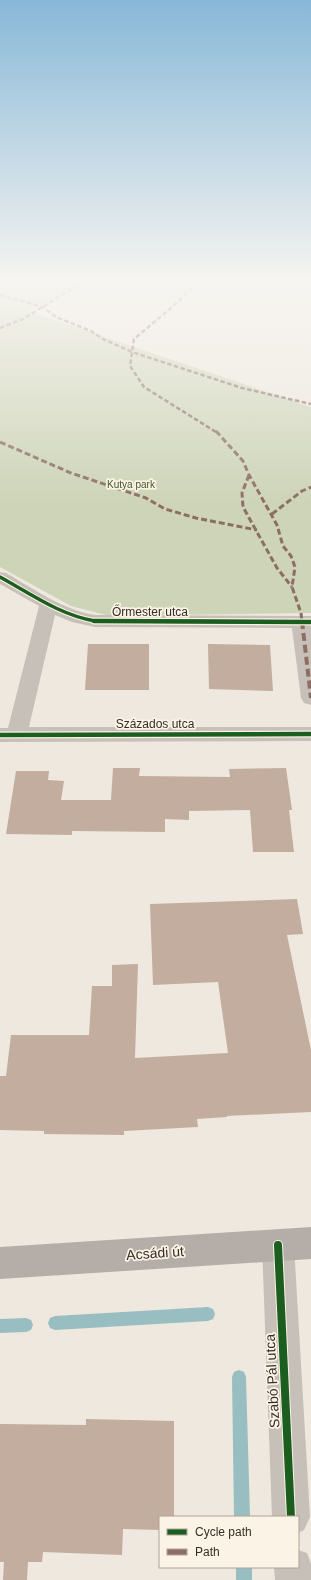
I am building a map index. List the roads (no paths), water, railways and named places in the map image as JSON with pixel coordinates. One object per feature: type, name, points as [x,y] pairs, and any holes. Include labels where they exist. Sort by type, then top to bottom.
[{"type":"main road","name":"Acsádi út","points":[[0,1263],[311,1243]]},
{"type":"street","name":"Őrmester utca","points":[[0,577],[78,618],[95,621],[306,622]]},
{"type":"street","points":[[8,735],[49,604]]},
{"type":"street","points":[[306,622],[311,698]]},
{"type":"street","name":"Százados utca","points":[[8,735],[311,734]]},
{"type":"street","name":"Szabó Pál utca","points":[[278,1245],[291,1516]]},
{"type":"street","points":[[293,1568],[294,1580]]},
{"type":"waterway","points":[[55,1323],[208,1314]]},
{"type":"waterway","points":[[0,1326],[26,1325]]},
{"type":"waterway","points":[[239,1377],[242,1516]]},
{"type":"waterway","points":[[244,1568],[244,1580]]},
{"type":"park label","name":"Kutya park","points":[[131,484]]}]
